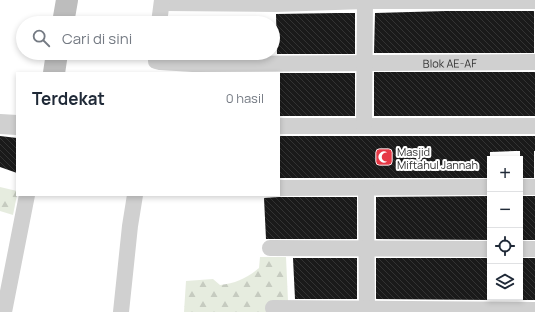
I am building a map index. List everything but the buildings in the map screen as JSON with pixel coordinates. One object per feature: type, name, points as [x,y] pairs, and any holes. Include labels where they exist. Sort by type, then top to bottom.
[{"type":"main road","points":[[64,16],[66,0]]},
{"type":"main road","points":[[54,72],[56,60]]},
{"type":"street","points":[[160,16],[162,1],[276,4],[365,1],[535,1]]},
{"type":"street","points":[[364,126],[365,1]]},
{"type":"street","name":"Blok AE-AF","points":[[156,60],[193,69],[365,63],[535,62]]},
{"type":"street","points":[[0,124],[16,125]]},
{"type":"street","points":[[280,126],[535,126]]},
{"type":"street","points":[[280,188],[487,187]]},
{"type":"street","points":[[523,187],[535,187]]},
{"type":"street","points":[[366,188],[367,311]]},
{"type":"street","points":[[4,312],[27,196]]},
{"type":"street","points":[[122,312],[130,226],[135,196]]},
{"type":"street","points":[[270,248],[487,249]]},
{"type":"street","points":[[523,249],[535,249]]},
{"type":"street","points":[[273,308],[367,311],[535,310]]},
{"type":"green space","points":[[0,187],[16,191],[17,196],[13,215],[0,211]]},
{"type":"green space","points":[[260,257],[286,257],[288,301],[280,312],[184,312],[186,281],[213,279],[220,285],[231,283],[250,275],[259,268]]},
{"type":"place","name":"Masjid Miftahul Jannah","points":[[384,157]]}]
